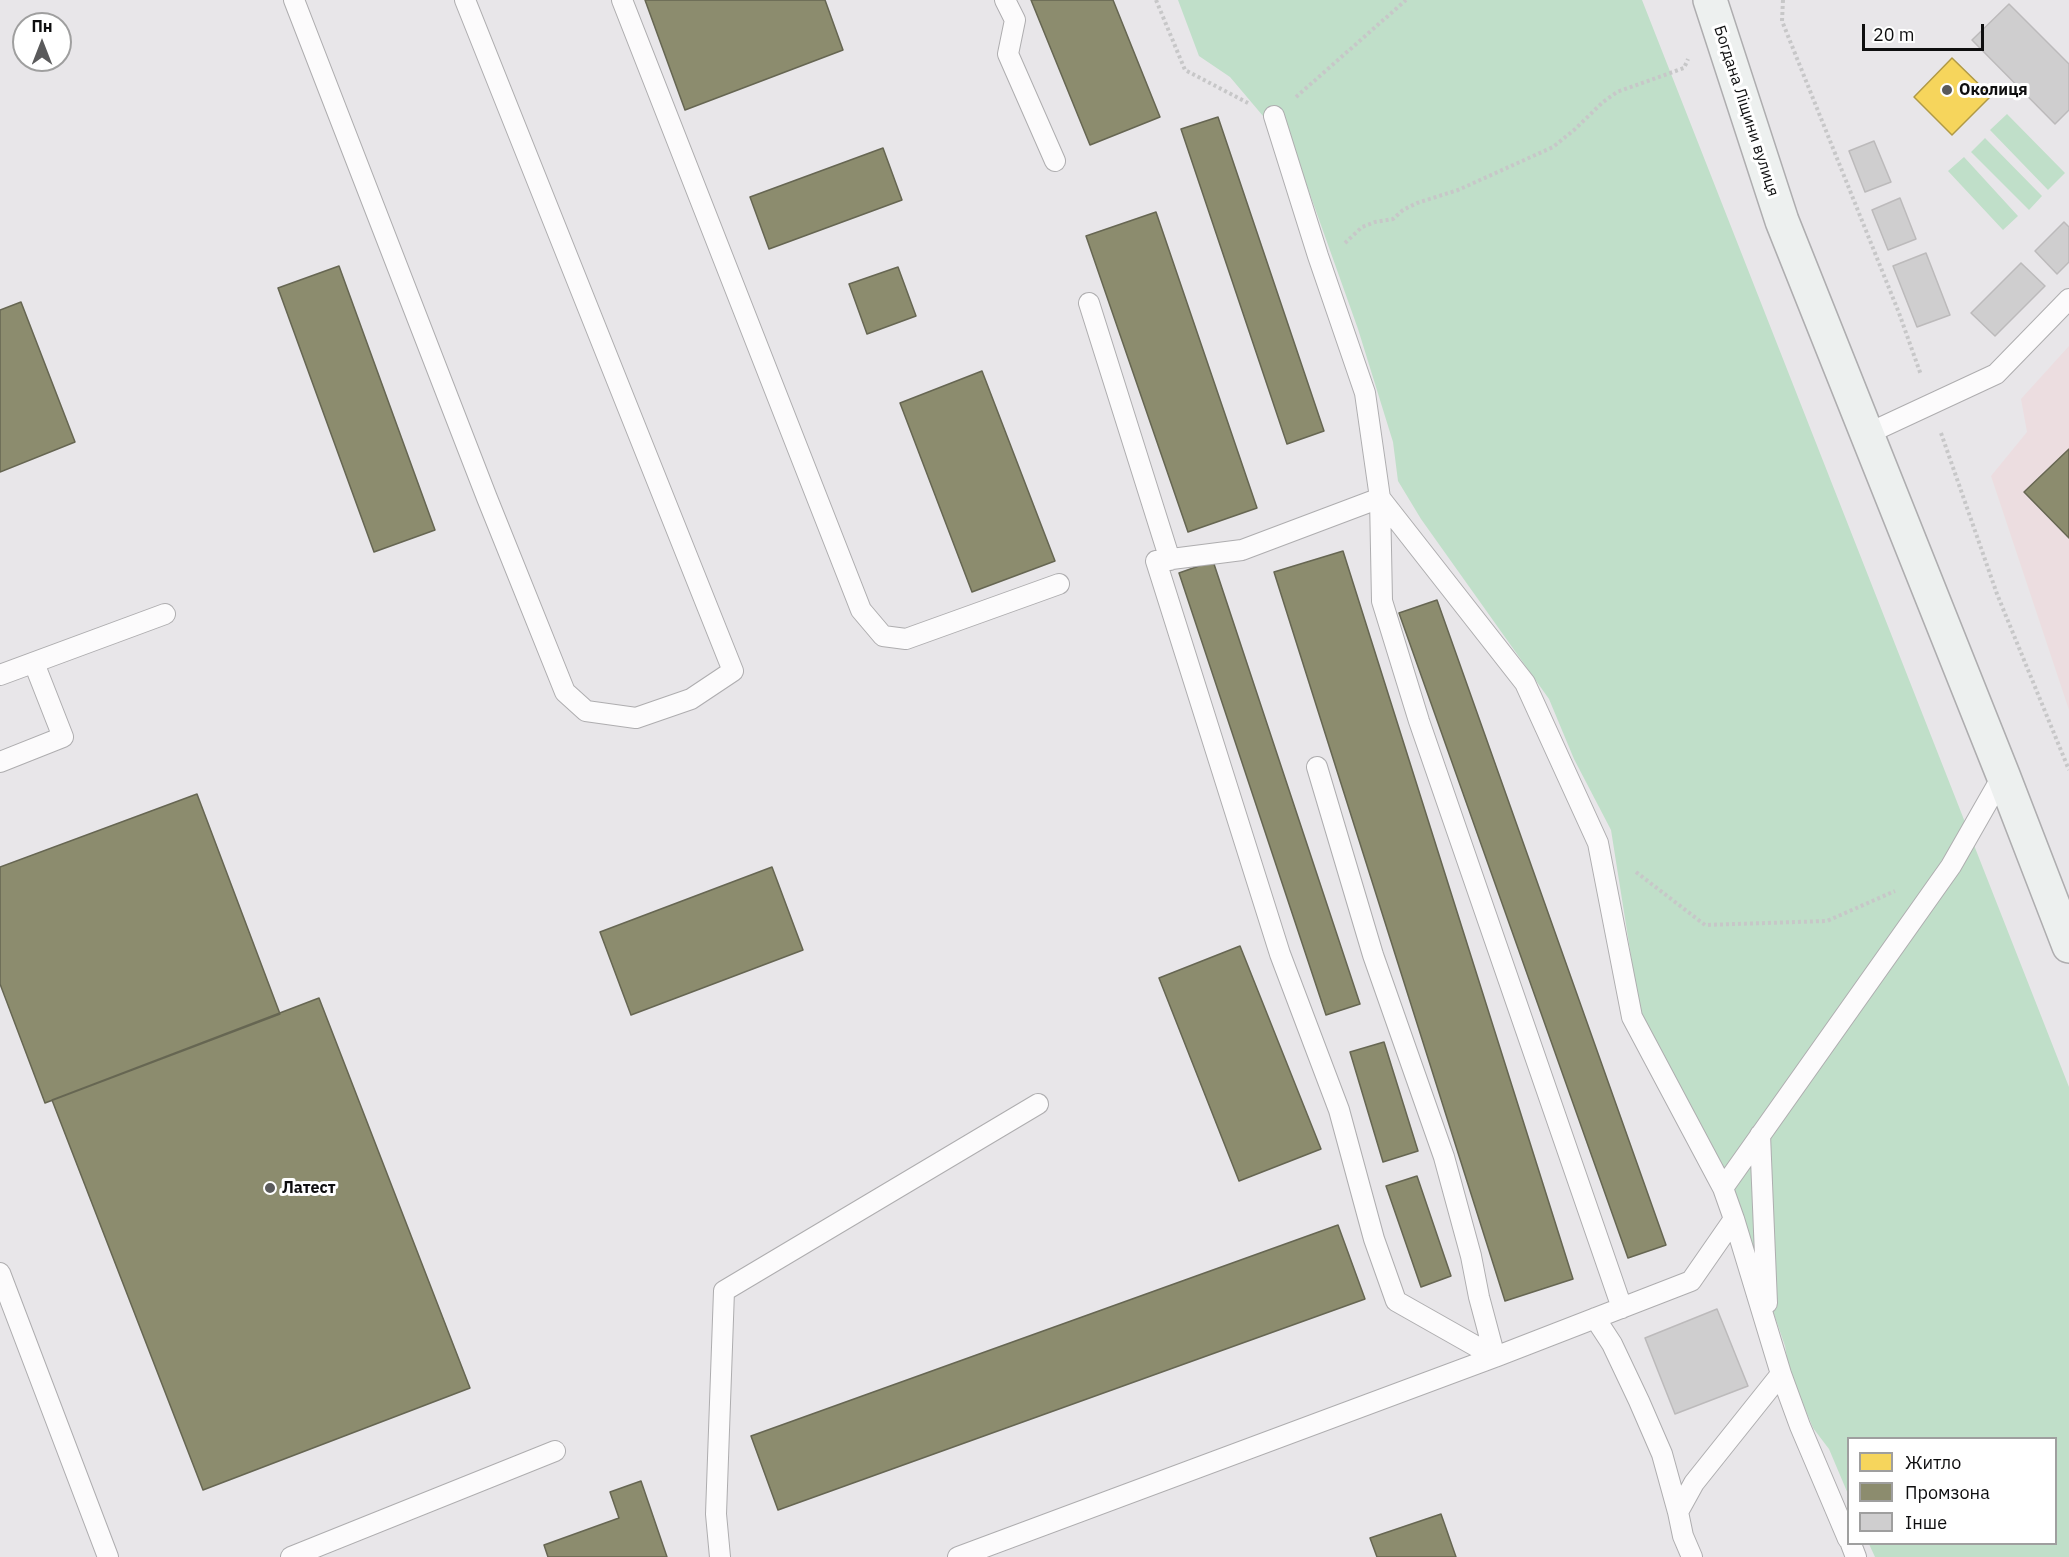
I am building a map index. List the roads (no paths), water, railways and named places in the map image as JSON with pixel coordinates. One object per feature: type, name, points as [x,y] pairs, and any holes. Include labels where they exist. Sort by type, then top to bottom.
[{"type":"street","name":"Богдана Ліщини вулиця","points":[[1711,5],[1782,221],[2069,946]]},
{"type":"lane","points":[[294,0],[565,692],[586,711],[636,718],[691,699],[733,671],[465,0]]},
{"type":"lane","points":[[622,0],[861,610],[884,636],[906,639],[1059,584]]},
{"type":"lane","points":[[1005,0],[1015,20],[1008,54],[1054,161]]},
{"type":"lane","points":[[1274,116],[1321,266],[1365,393],[1380,498],[1382,601],[1419,721],[1622,1308]]},
{"type":"lane","points":[[1867,434],[1996,374],[2069,299]]},
{"type":"lane","points":[[1089,303],[1170,560]]},
{"type":"lane","points":[[1380,498],[1242,550],[1156,561],[1280,954],[1340,1110],[1374,1239],[1396,1301],[1495,1357]]},
{"type":"lane","points":[[1380,498],[1525,683],[1598,843],[1632,1017],[1723,1188],[1781,1374],[1800,1426],[1847,1537]]},
{"type":"lane","points":[[0,675],[165,614]]},
{"type":"lane","points":[[0,762],[63,737],[34,663]]},
{"type":"lane","points":[[1317,767],[1373,955],[1444,1157],[1472,1256],[1479,1297],[1495,1357]]},
{"type":"lane","points":[[1723,1188],[1950,866],[2003,775]]},
{"type":"lane","points":[[720,1557],[716,1514],[724,1291],[1038,1104]]},
{"type":"lane","points":[[1760,1135],[1768,1332]]},
{"type":"lane","points":[[958,1557],[1495,1357],[1691,1281],[1734,1219]]},
{"type":"lane","points":[[0,1273],[108,1557]]},
{"type":"lane","points":[[1595,1318],[1612,1344],[1662,1454],[1683,1536],[1692,1557]]},
{"type":"lane","points":[[1678,1512],[1694,1483],[1781,1374]]},
{"type":"lane","points":[[291,1557],[555,1450]]},
{"type":"place","name":"Околиця","points":[[1947,90]]},
{"type":"place","name":"Латест","points":[[270,1188]]}]
